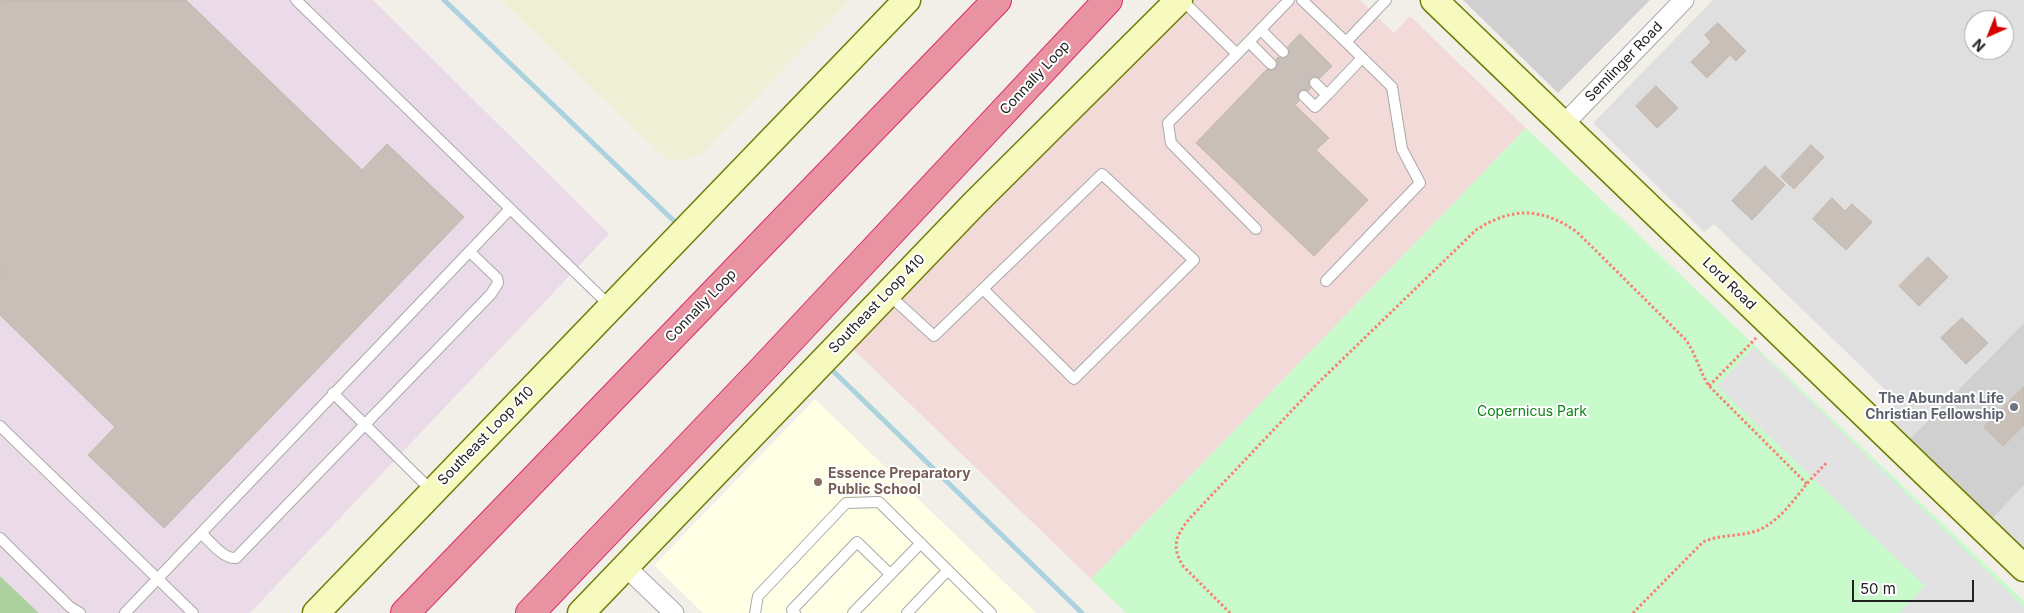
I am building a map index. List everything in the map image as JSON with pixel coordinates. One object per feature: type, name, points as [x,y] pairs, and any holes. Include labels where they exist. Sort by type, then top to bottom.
[{"type":"highway","name":"Connally Loop","points":[[405,613],[996,0]]},
{"type":"highway","name":"Connally Loop","points":[[530,613],[748,385],[1108,0]]},
{"type":"main road","name":"Southeast Loop 410","points":[[316,613],[907,0]]},
{"type":"main road","name":"Southeast Loop 410","points":[[581,613],[887,293],[1180,0]]},
{"type":"main road","name":"Lord Road","points":[[1434,0],[2024,568]]},
{"type":"street","name":"Semlinger Road","points":[[1564,124],[1684,0]]},
{"type":"street","points":[[626,567],[674,613]]},
{"type":"lane","points":[[296,0],[610,307]]},
{"type":"lane","points":[[1180,0],[1237,54]]},
{"type":"lane","points":[[1256,229],[1171,144],[1168,123],[1289,0]]},
{"type":"lane","points":[[1302,0],[1392,87],[1402,149],[1420,183],[1326,281]]},
{"type":"lane","points":[[1346,42],[1386,0]]},
{"type":"lane","points":[[1261,30],[1283,52]]},
{"type":"lane","points":[[1249,42],[1271,64]]},
{"type":"lane","points":[[1304,96],[1315,107],[1362,58]]},
{"type":"lane","points":[[1315,83],[1327,95]]},
{"type":"lane","points":[[887,293],[934,336],[1102,174],[1194,260],[1074,379],[983,289]]},
{"type":"lane","points":[[125,613],[510,209]]},
{"type":"lane","points":[[201,533],[224,555],[236,558],[366,424],[496,288],[498,283],[496,278],[470,252]]},
{"type":"lane","points":[[333,393],[433,492]]},
{"type":"lane","points":[[0,426],[192,613]]},
{"type":"lane","points":[[755,613],[758,596],[846,503],[879,502],[991,613]]},
{"type":"lane","points":[[0,538],[70,607],[80,613]]},
{"type":"lane","points":[[795,613],[792,610],[857,542],[890,574]]},
{"type":"lane","points":[[853,613],[921,543]]},
{"type":"lane","points":[[907,613],[948,570]]},
{"type":"path","points":[[1230,613],[1183,566],[1178,556],[1176,538],[1180,531],[1189,519],[1318,383],[1476,230],[1506,214],[1525,212],[1543,215],[1562,222],[1577,232],[1684,339],[1693,350],[1702,376],[1709,386],[1807,484]]},
{"type":"path","points":[[1709,386],[1770,323]]},
{"type":"path","points":[[1633,613],[1703,542],[1712,538],[1747,534],[1762,529],[1791,506],[1807,484],[1827,462]]},
{"type":"shaded area","points":[[0,0],[373,0],[609,234],[250,613],[39,613],[0,576]]},
{"type":"shaded area","points":[[501,0],[850,0],[701,155],[669,162]]},
{"type":"shaded area","points":[[1183,0],[1360,0],[1394,33],[1410,16],[1526,128],[1091,579],[850,346]]},
{"type":"shaded area","points":[[1463,0],[1650,0],[1558,93]]},
{"type":"shaded area","points":[[1713,0],[2024,0],[2024,323],[1910,439],[1885,415],[1897,401],[1714,224],[1704,232],[1593,123]]},
{"type":"shaded area","name":"The Abundant Life Christian Fellowship","points":[[2024,323],[2024,485],[1992,519],[1910,439]]},
{"type":"shaded area","points":[[1754,347],[2024,607],[2024,613],[1899,613],[1925,586],[1717,386]]},
{"type":"shaded area","name":"Essence Preparatory Public School","points":[[815,399],[1036,613],[703,613],[654,565]]},
{"type":"shaded area","points":[[2024,485],[2024,550],[1992,519]]},
{"type":"green space","name":"Copernicus Park","points":[[1526,128],[2024,601],[2024,613],[1126,613],[1091,579]]},
{"type":"green space","points":[[0,576],[39,613],[0,613]]},
{"type":"building","points":[[0,0],[186,0],[362,170],[387,144],[464,217],[164,528],[88,455],[115,427],[0,315]]},
{"type":"building","points":[[1718,23],[1746,51],[1736,61],[1730,55],[1707,78],[1691,62],[1711,42],[1705,35]]},
{"type":"building","points":[[1300,34],[1332,66],[1320,78],[1314,76],[1310,79],[1308,84],[1311,88],[1308,91],[1303,89],[1299,92],[1297,97],[1299,101],[1295,105],[1329,138],[1316,150],[1368,200],[1314,256],[1196,143],[1267,69],[1272,71],[1276,68],[1278,63],[1276,59],[1278,57],[1284,59],[1288,56],[1290,51],[1288,47]]},
{"type":"building","points":[[1656,86],[1678,108],[1657,128],[1636,106]]},
{"type":"building","points":[[1811,145],[1824,157],[1794,189],[1781,177]]},
{"type":"building","points":[[1765,166],[1785,185],[1752,220],[1732,201]]},
{"type":"building","points":[[1832,198],[1845,211],[1852,204],[1872,222],[1846,250],[1813,219]]},
{"type":"building","points":[[1928,257],[1948,277],[1919,306],[1899,286]]},
{"type":"building","points":[[1962,318],[1988,343],[1966,364],[1941,338]]},
{"type":"building","name":"The Abundant Life Christian Fellowship","points":[[2024,387],[2024,425],[2003,446],[1984,427]]},
{"type":"waterway","points":[[444,0],[674,221]]},
{"type":"waterway","points":[[828,366],[1082,613]]},
{"type":"place","name":"The Abundant Life Christian Fellowship","points":[[2014,407]]},
{"type":"place","name":"Essence Preparatory Public School","points":[[818,482]]}]
